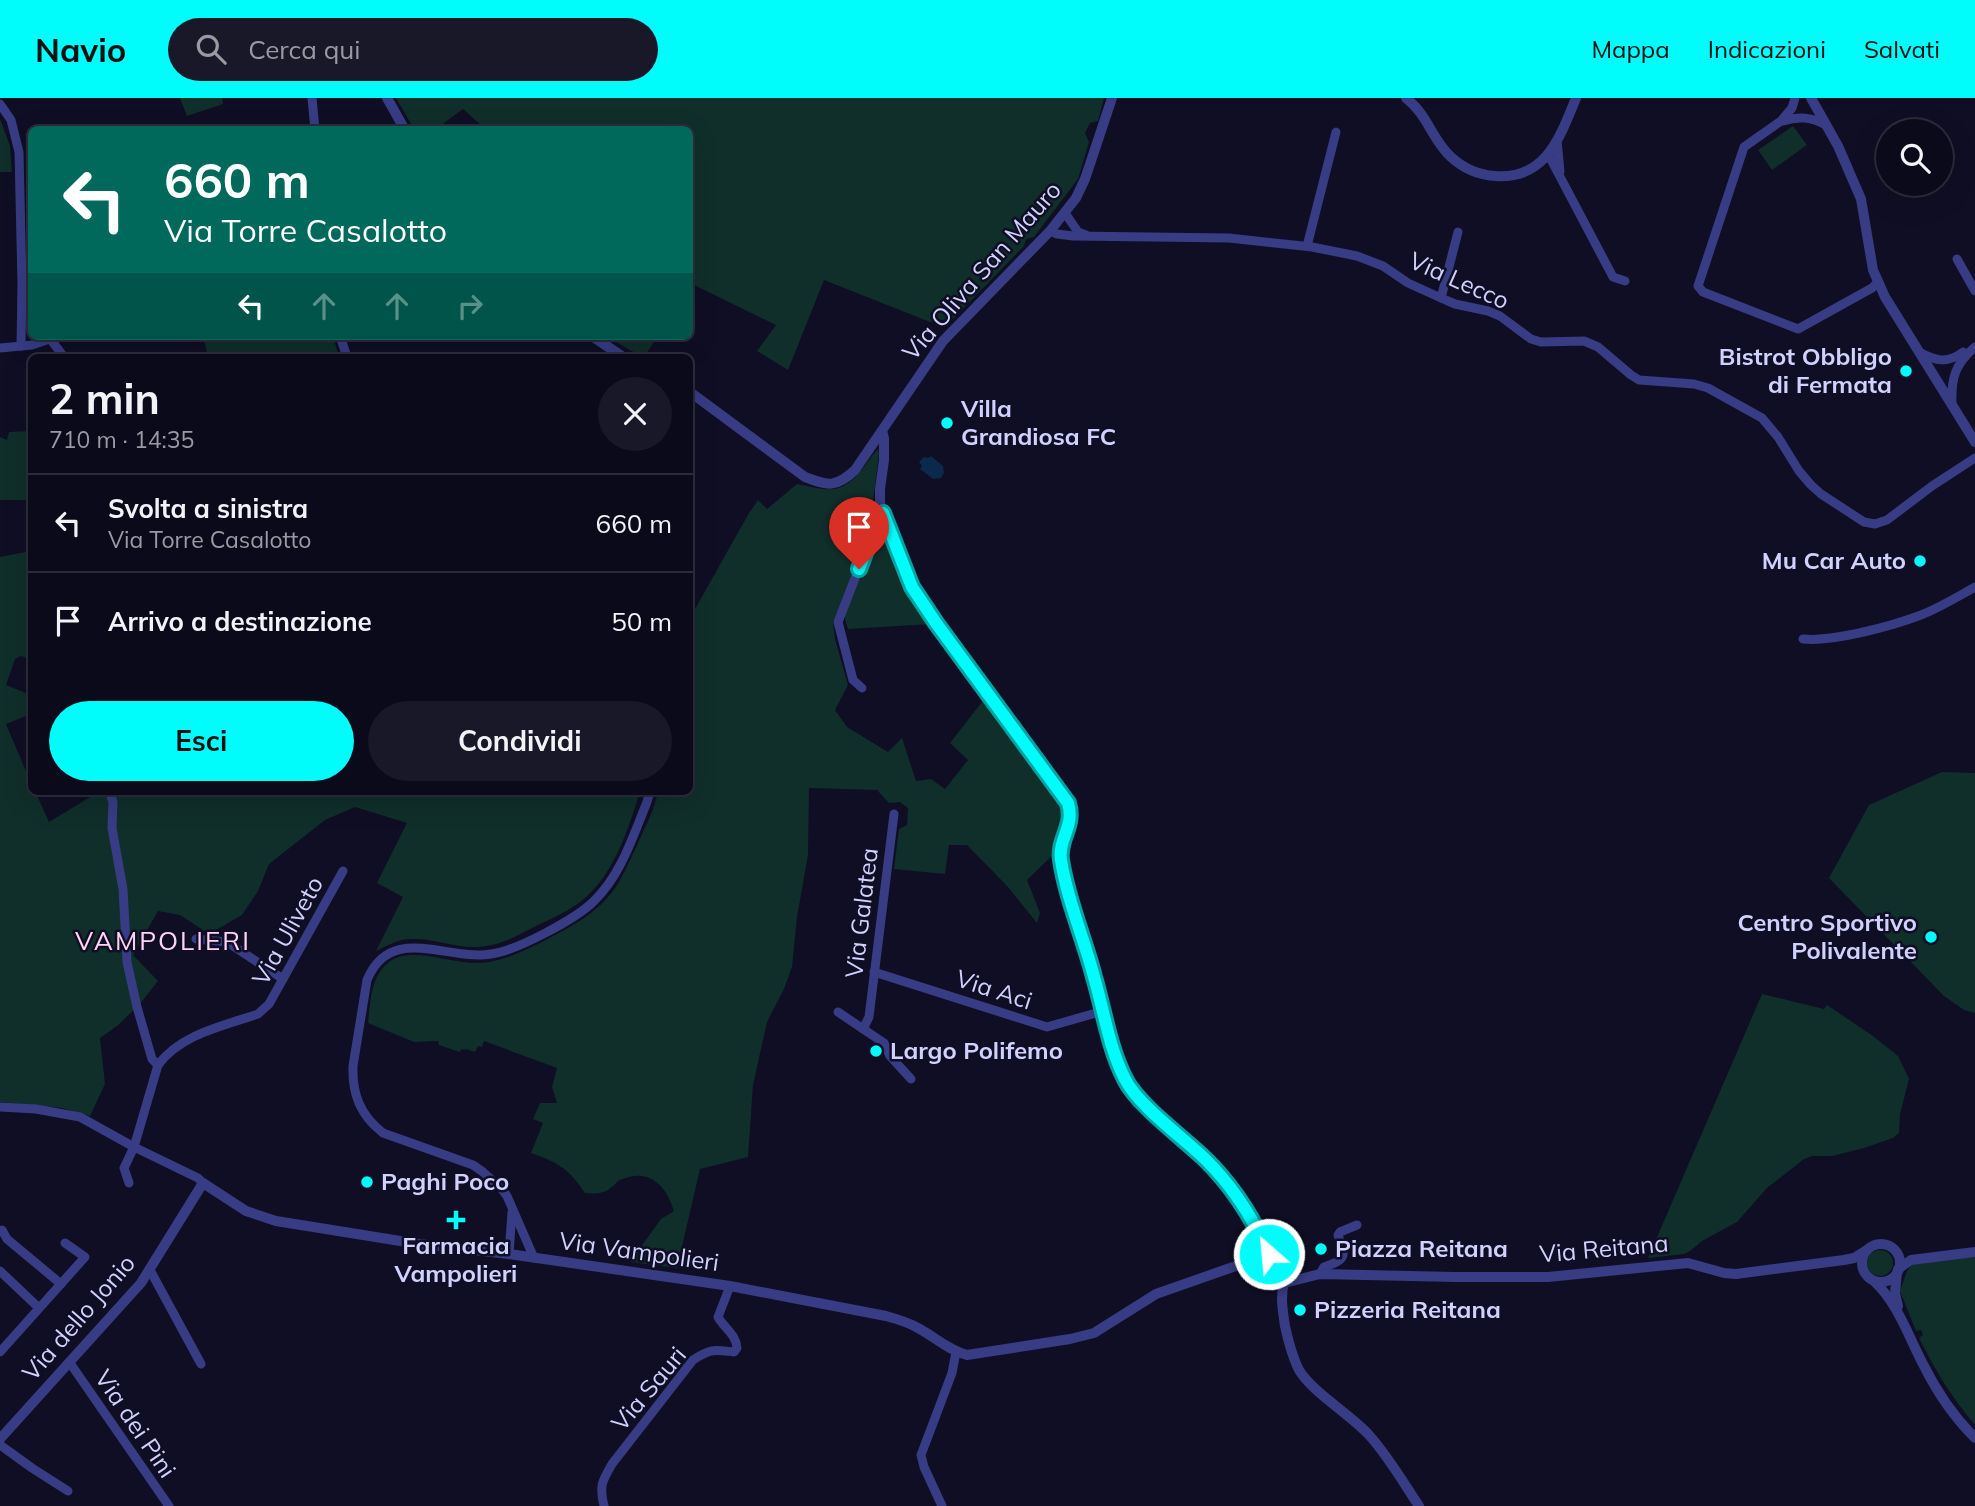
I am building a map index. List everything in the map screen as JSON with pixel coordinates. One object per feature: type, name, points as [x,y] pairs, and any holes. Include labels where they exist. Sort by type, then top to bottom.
[{"type":"street","points":[[312,98],[315,126]]},
{"type":"street","points":[[387,98],[403,126]]},
{"type":"street","name":"Via Oliva San Mauro","points":[[693,395],[805,477],[823,484],[839,483],[847,478],[943,341],[1050,231],[1076,198],[1112,98]]},
{"type":"street","points":[[1406,98],[1422,113],[1441,146],[1451,157],[1476,172],[1498,176],[1521,173],[1538,165],[1557,141],[1576,98]]},
{"type":"street","points":[[1795,98],[1795,113]]},
{"type":"street","points":[[1878,282],[1798,329],[1703,292],[1698,286],[1744,147],[1812,99],[1838,146],[1861,199],[1869,251],[1885,297],[1975,442]]},
{"type":"street","points":[[0,104],[11,120],[19,152],[21,346]]},
{"type":"street","points":[[1795,113],[1827,126]]},
{"type":"street","points":[[1307,246],[1336,132]]},
{"type":"street","points":[[1557,141],[1561,177]]},
{"type":"street","points":[[1548,154],[1613,277],[1625,281]]},
{"type":"street","points":[[1065,213],[1077,232],[1087,236]]},
{"type":"street","name":"Via Lecco","points":[[1050,231],[1087,236],[1229,238],[1307,246],[1357,256],[1383,265],[1408,283],[1441,298],[1500,316],[1531,339],[1541,342],[1575,340],[1592,344],[1639,380],[1694,384],[1708,388],[1762,418],[1811,485],[1869,524],[1887,520],[1975,458]]},
{"type":"street","points":[[1441,298],[1458,232]]},
{"type":"street","points":[[1956,259],[1975,290]]},
{"type":"street","points":[[22,284],[28,309]]},
{"type":"street","points":[[0,348],[21,346],[34,340]]},
{"type":"street","points":[[598,340],[619,354]]},
{"type":"street","points":[[1952,405],[1957,360],[1975,342]]},
{"type":"street","points":[[1933,375],[1975,347]]},
{"type":"street","points":[[1919,352],[1935,359],[1957,360]]},
{"type":"street","points":[[881,431],[884,438],[880,489],[883,513],[912,587],[1068,803],[1071,820],[1061,852],[1062,862],[1113,1049],[1125,1079],[1140,1099],[1223,1178],[1246,1210],[1284,1283],[1282,1309],[1298,1368],[1314,1387],[1353,1418],[1374,1440],[1419,1506]]},
{"type":"street","points":[[862,688],[853,680],[838,622],[883,513]]},
{"type":"street","points":[[1803,639],[1849,635],[1900,621],[1922,614],[1975,587]]},
{"type":"street","points":[[110,795],[113,802],[112,828],[123,890],[127,962],[152,1059],[158,1065],[134,1147],[124,1168],[129,1183]]},
{"type":"street","points":[[534,1258],[501,1188],[473,1165],[383,1133],[364,1114],[352,1080],[367,980],[380,959],[398,949],[410,947],[480,956],[494,954],[521,944],[573,917],[594,901],[613,877],[649,795]]},
{"type":"street","name":"Via Galatea","points":[[863,1029],[869,1017],[894,814]]},
{"type":"street","name":"Via Uliveto","points":[[158,1065],[175,1047],[194,1037],[258,1014],[269,1004],[343,872]]},
{"type":"street","points":[[196,939],[227,942],[283,979]]},
{"type":"street","name":"Via Aci","points":[[874,972],[1047,1027],[1103,1011]]},
{"type":"street","points":[[838,1012],[884,1043],[890,1056],[911,1079]]},
{"type":"street","name":"Via Vampolieri","points":[[0,1107],[80,1117],[198,1178],[246,1211],[276,1221],[419,1244],[509,1254],[730,1286],[901,1320],[957,1352]]},
{"type":"street","name":"Via dello Jonio","points":[[0,1439],[141,1283],[203,1183]]},
{"type":"street","points":[[509,1254],[513,1210]]},
{"type":"street","points":[[1320,1274],[1324,1268],[1340,1262],[1343,1258],[1344,1251],[1338,1235],[1340,1232],[1357,1225]]},
{"type":"street","points":[[2,1230],[7,1239],[61,1284]]},
{"type":"street","points":[[0,1352],[85,1257],[65,1243]]},
{"type":"street","points":[[1870,1278],[1862,1265],[1864,1255],[1871,1247],[1882,1244],[1922,1258]]},
{"type":"street","points":[[1893,1248],[1899,1258],[1895,1293],[1899,1312]]},
{"type":"street","name":"Via Reitana","points":[[1284,1283],[1320,1274],[1548,1277],[1688,1263],[1736,1274],[1844,1260],[1854,1258],[1867,1250]]},
{"type":"street","points":[[1870,1278],[1887,1280],[1905,1262],[1975,1252]]},
{"type":"street","points":[[942,1506],[921,1455],[952,1373],[957,1352],[977,1354],[1094,1333],[1156,1294],[1269,1254]]},
{"type":"street","points":[[1844,1260],[1858,1267],[1885,1292],[1899,1312],[1939,1393],[1975,1438]]},
{"type":"street","points":[[150,1270],[201,1363]]},
{"type":"street","points":[[0,1271],[40,1308]]},
{"type":"street","name":"Via Sauri","points":[[604,1506],[601,1493],[603,1478],[694,1360],[709,1351],[721,1349],[734,1352],[737,1348],[730,1331],[718,1317],[730,1286]]},
{"type":"street","name":"Via dei Pini","points":[[70,1363],[169,1506]]},
{"type":"street","points":[[0,1445],[68,1491]]},
{"type":"green space","points":[[180,98],[222,98],[223,104],[187,116]]},
{"type":"green space","points":[[396,98],[1104,98],[1098,121],[1090,123],[1085,133],[1089,142],[1078,179],[1034,237],[1026,239],[1024,246],[954,318],[930,322],[824,280],[788,370],[757,351],[776,325],[693,284],[693,126],[482,126],[463,109],[440,126],[412,126]]},
{"type":"green space","points":[[0,119],[10,146],[12,172],[0,172]]},
{"type":"green space","points":[[1793,126],[1807,145],[1772,170],[1758,150]]},
{"type":"green space","points":[[204,340],[334,340],[338,354],[207,354]]},
{"type":"green space","points":[[613,340],[655,340],[646,354],[637,354]]},
{"type":"green space","points":[[28,431],[27,500],[0,500],[0,437],[7,440],[9,432]]},
{"type":"green space","points":[[878,449],[872,509],[864,547],[833,622],[848,685],[835,710],[847,727],[888,752],[902,738],[916,781],[931,779],[945,789],[968,760],[950,743],[985,698],[1059,802],[1063,820],[1054,845],[1055,853],[1027,880],[1040,913],[1037,923],[1008,887],[967,845],[949,845],[945,874],[894,869],[899,829],[907,825],[908,808],[900,802],[889,803],[877,790],[809,788],[808,855],[797,917],[792,967],[767,1022],[753,1085],[748,1157],[700,1169],[677,1268],[630,1262],[661,1219],[674,1211],[671,1202],[661,1186],[648,1177],[640,1176],[620,1180],[603,1192],[585,1193],[562,1168],[531,1153],[543,1123],[533,1119],[540,1103],[557,1103],[552,1087],[557,1068],[484,1041],[482,1047],[478,1046],[475,1052],[461,1049],[460,1052],[439,1045],[438,1041],[414,1042],[368,1023],[373,988],[385,966],[401,956],[421,955],[476,963],[502,959],[564,930],[605,901],[630,860],[657,795],[693,795],[693,613],[749,513],[758,500],[767,509],[797,484],[823,489],[838,488],[860,472]]},
{"type":"green space","points":[[880,530],[895,555],[899,573],[931,624],[848,629],[846,610]]},
{"type":"green space","points":[[28,552],[28,659],[21,656],[15,659],[6,685],[28,694],[28,715],[6,724],[28,776],[28,795],[37,795],[49,822],[93,795],[108,795],[110,802],[135,1009],[100,1038],[105,1084],[90,1116],[62,1108],[0,1102],[0,557]]},
{"type":"green space","name":"Centro Sportivo Polivalente","points":[[1942,772],[1975,773],[1975,1013],[1964,1010],[1944,996],[1829,878],[1869,805]]},
{"type":"green space","points":[[113,795],[639,795],[617,854],[600,883],[589,895],[567,911],[515,937],[474,947],[410,939],[397,941],[376,951],[403,897],[377,883],[407,823],[355,807],[325,820],[269,864],[258,891],[242,915],[209,934],[180,915],[158,911],[133,955],[158,981],[139,1005],[121,899]]},
{"type":"green space","points":[[1762,994],[1824,1009],[1827,1005],[1898,1056],[1909,1079],[1900,1114],[1899,1133],[1893,1138],[1864,1148],[1804,1159],[1767,1188],[1737,1222],[1684,1254],[1648,1258]]},
{"type":"green space","points":[[1880,1250],[1889,1254],[1893,1263],[1889,1272],[1880,1276],[1871,1272],[1867,1263],[1871,1254]]},
{"type":"green space","points":[[1975,1257],[1975,1425],[1951,1394],[1931,1361],[1919,1338],[1923,1335],[1921,1330],[1916,1331],[1900,1291],[1907,1271],[1914,1263]]},
{"type":"water","points":[[931,456],[943,466],[944,473],[941,478],[933,479],[920,469],[922,466],[919,462],[924,457]]},
{"type":"place","name":"Bistrot Obbligo di Fermata","points":[[1906,371]]},
{"type":"place","name":"Villa Grandiosa FC","points":[[947,423]]},
{"type":"place","name":"Mu Car Auto","points":[[1920,561]]},
{"type":"place","name":"Centro Sportivo Polivalente","points":[[1931,937]]},
{"type":"place","name":"Largo Polifemo","points":[[876,1051]]},
{"type":"place","name":"Paghi Poco","points":[[367,1182]]},
{"type":"place","name":"Farmacia Vampolieri","points":[[456,1220]]},
{"type":"place","name":"Piazza Reitana","points":[[1321,1249]]},
{"type":"place","name":"Pizzeria Reitana","points":[[1300,1310]]},
{"type":"district","name":"VAMPOLIERI","points":[[163,941]]},
{"type":"route","points":[[859,569],[883,513],[912,587],[1068,803],[1071,820],[1061,852],[1062,862],[1113,1049],[1125,1079],[1140,1099],[1223,1178],[1256,1226],[1269,1254]]}]
